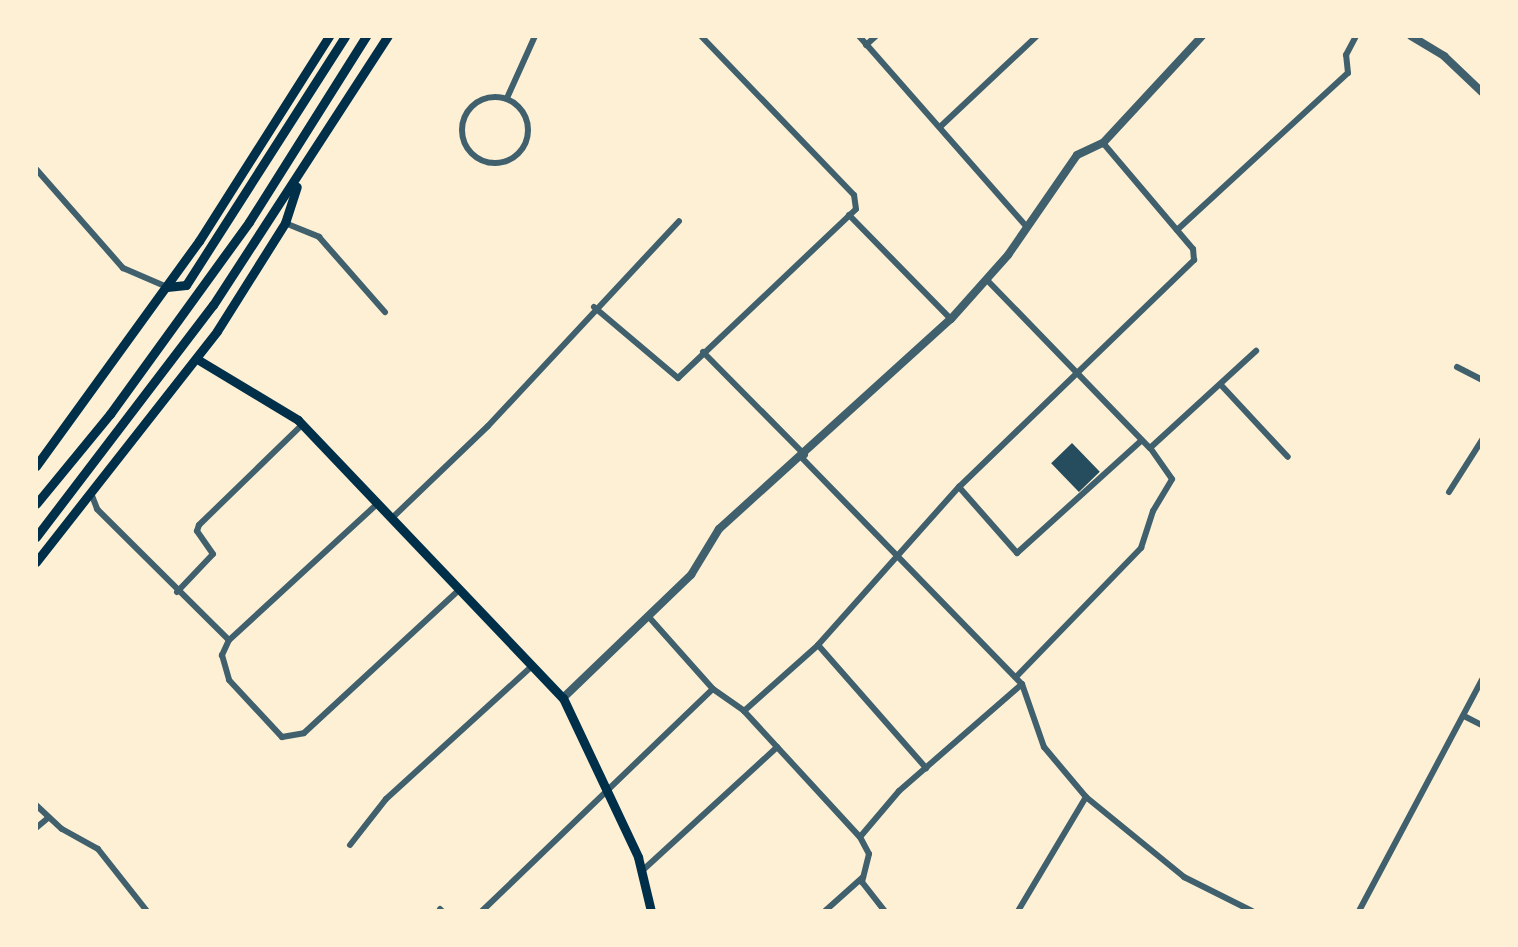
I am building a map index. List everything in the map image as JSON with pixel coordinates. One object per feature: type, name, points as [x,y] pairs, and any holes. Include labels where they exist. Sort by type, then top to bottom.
[{"type":"main road","points":[[36,466],[167,287],[329,36]]},
{"type":"main road","points":[[167,287],[186,285],[345,36]]},
{"type":"main road","points":[[36,504],[157,351],[249,222],[366,36]]},
{"type":"main road","points":[[36,537],[173,360],[388,36]]},
{"type":"main road","points":[[36,562],[197,359],[285,223],[303,168]]},
{"type":"main road","points":[[197,359],[302,425],[563,698],[603,791],[643,870],[651,911]]},
{"type":"street","points":[[507,98],[535,36]]},
{"type":"street","points":[[594,307],[675,379],[849,215],[858,202],[701,36]]},
{"type":"street","points":[[859,36],[1025,225]]},
{"type":"street","points":[[866,45],[876,36]]},
{"type":"street","points":[[941,126],[1037,36]]},
{"type":"street","points":[[1184,36],[1193,44]]},
{"type":"street","points":[[563,698],[691,575],[719,529],[804,457],[951,319],[987,280],[1077,155],[1103,143],[1202,36]]},
{"type":"street","points":[[1177,230],[1348,73],[1346,55],[1356,36]]},
{"type":"street","points":[[1413,37],[1444,56],[1482,92]]},
{"type":"street","points":[[507,98],[524,114],[525,144],[510,159],[480,159],[466,145],[466,115],[480,101],[507,98]]},
{"type":"street","points":[[744,711],[818,645],[959,487],[1194,260],[1193,249],[1103,143]]},
{"type":"street","points":[[36,169],[123,268],[167,287]]},
{"type":"street","points":[[36,186],[44,178]]},
{"type":"street","points":[[849,215],[951,319]]},
{"type":"street","points":[[391,519],[488,426],[594,307],[679,221]]},
{"type":"street","points":[[285,223],[319,237],[385,312]]},
{"type":"street","points":[[987,280],[1150,448],[1172,479],[1153,511],[1141,548],[1016,677]]},
{"type":"street","points":[[1150,448],[1256,351]]},
{"type":"street","points":[[703,352],[895,556],[1016,677],[1022,684],[1044,747],[1086,797],[1184,877],[1252,911]]},
{"type":"street","points":[[1457,367],[1482,380]]},
{"type":"street","points":[[1221,385],[1288,457]]},
{"type":"street","points":[[177,592],[213,554],[197,531],[199,525],[302,425]]},
{"type":"street","points":[[1449,492],[1482,440]]},
{"type":"street","points":[[959,487],[1017,553],[1141,441]]},
{"type":"street","points":[[91,493],[97,509],[177,592],[229,640]]},
{"type":"street","points":[[376,505],[229,640],[222,655],[229,680],[282,737],[293,739],[458,591]]},
{"type":"street","points":[[648,616],[713,689],[744,711],[860,837],[869,854],[863,877],[867,892],[885,911]]},
{"type":"street","points":[[818,645],[926,768]]},
{"type":"street","points":[[350,845],[386,799],[531,667]]},
{"type":"street","points":[[1359,911],[1482,680]]},
{"type":"street","points":[[860,837],[926,768],[1022,684]]},
{"type":"street","points":[[482,911],[603,791],[713,689]]},
{"type":"street","points":[[1464,716],[1482,725]]},
{"type":"street","points":[[643,870],[777,747]]},
{"type":"street","points":[[1018,911],[1086,797]]},
{"type":"street","points":[[36,805],[48,818],[98,849],[147,911]]},
{"type":"street","points":[[36,828],[48,818]]},
{"type":"street","points":[[825,911],[863,877]]},
{"type":"building","points":[[1072,443],[1100,472],[1079,492],[1051,463]]}]
